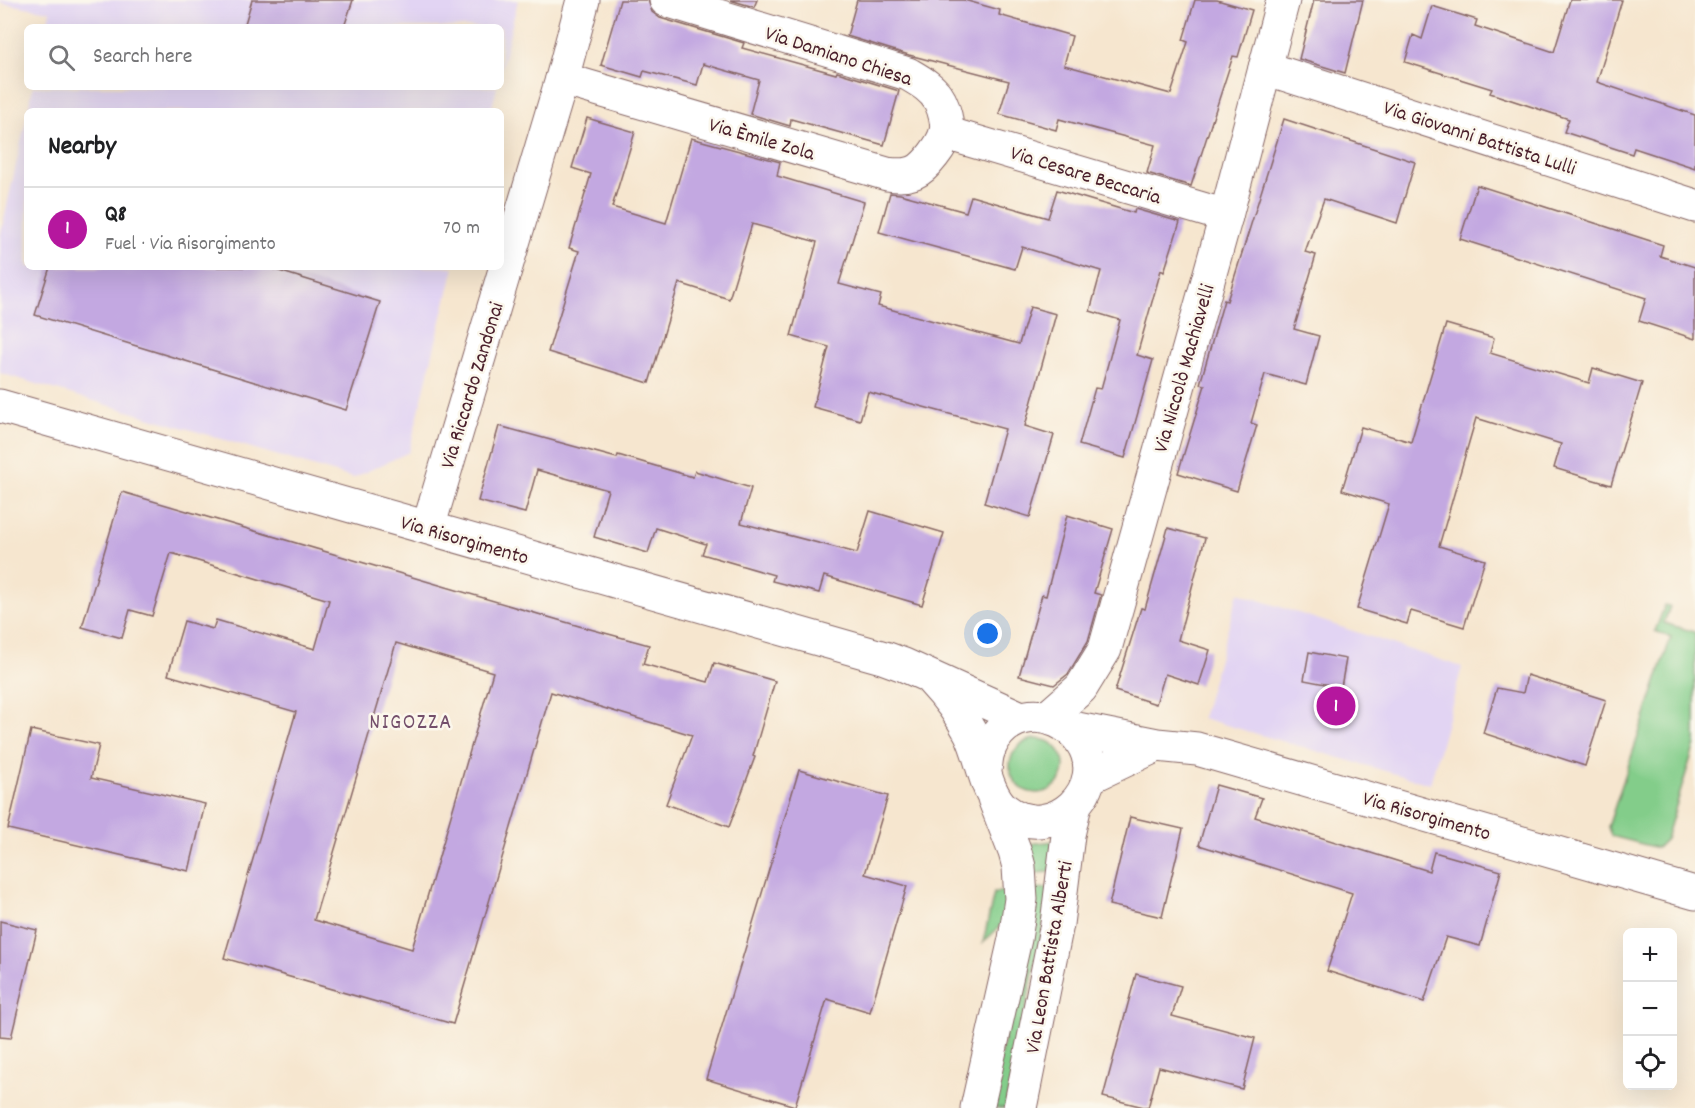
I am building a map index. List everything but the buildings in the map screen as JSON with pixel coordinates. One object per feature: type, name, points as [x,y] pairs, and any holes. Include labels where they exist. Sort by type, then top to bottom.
[{"type":"street","name":"Via Riccardo Zandonai","points":[[428,528],[562,79],[583,0]]},
{"type":"street","name":"Via Damiano Chiesa","points":[[666,0],[908,74],[933,91],[940,101],[945,116],[946,133]]},
{"type":"street","name":"Via Niccolò Machiavelli","points":[[1047,721],[1081,688],[1105,649],[1226,216],[1283,0]]},
{"type":"street","name":"Via Giovanni Battista Lulli","points":[[1265,68],[1695,206]]},
{"type":"street","name":"Via Èmile Zola","points":[[562,79],[887,174],[901,176],[915,172],[925,165],[934,155],[946,133]]},
{"type":"street","name":"Via Cesare Beccaria","points":[[946,133],[1226,216]]},
{"type":"street","name":"Via Risorgimento","points":[[0,406],[885,658],[1047,721],[1157,745],[1197,749],[1695,893]]},
{"type":"street","name":"Via Risorgimento","points":[[929,677],[948,697],[971,733],[990,784]]},
{"type":"street","points":[[1047,721],[1087,750],[1090,777],[1075,806],[1063,815],[1048,820],[1033,821],[1005,810],[990,784],[987,753],[994,738],[1006,726],[1047,721]]},
{"type":"street","points":[[1090,777],[1157,745]]},
{"type":"street","name":"Via Leon Battista Alberti","points":[[977,1108],[1015,939],[1020,899],[1020,875],[1015,852],[990,784]]},
{"type":"street","name":"Via Leon Battista Alberti","points":[[1020,1108],[1060,908],[1068,835],[1075,806]]},
{"type":"shaded area","points":[[0,0],[518,0],[504,58],[504,24],[48,24],[50,11],[0,3]]},
{"type":"shaded area","points":[[32,90],[496,90],[492,108],[29,108]]},
{"type":"shaded area","points":[[24,129],[24,270],[453,270],[409,452],[353,478],[0,373],[0,237]]},
{"type":"shaded area","points":[[1238,593],[1462,667],[1430,784],[1202,718]]},
{"type":"green space","points":[[1665,605],[1670,606],[1664,623],[1695,632],[1695,744],[1666,839],[1657,848],[1611,836],[1608,827],[1671,637],[1655,631]]},
{"type":"green space","points":[[1032,739],[1042,739],[1052,743],[1060,751],[1064,766],[1060,781],[1052,789],[1042,793],[1032,793],[1022,789],[1014,781],[1010,771],[1010,761],[1014,751],[1022,743]]},
{"type":"green space","points":[[1054,841],[1051,872],[1034,873],[1029,844]]},
{"type":"green space","points":[[1051,888],[1005,1108],[990,1108],[1034,889]]},
{"type":"green space","points":[[1009,890],[1005,921],[983,943],[994,893]]},
{"type":"place","name":"Q8","points":[[1336,706]]},
{"type":"district","name":"NIGOZZA","points":[[411,720]]}]
